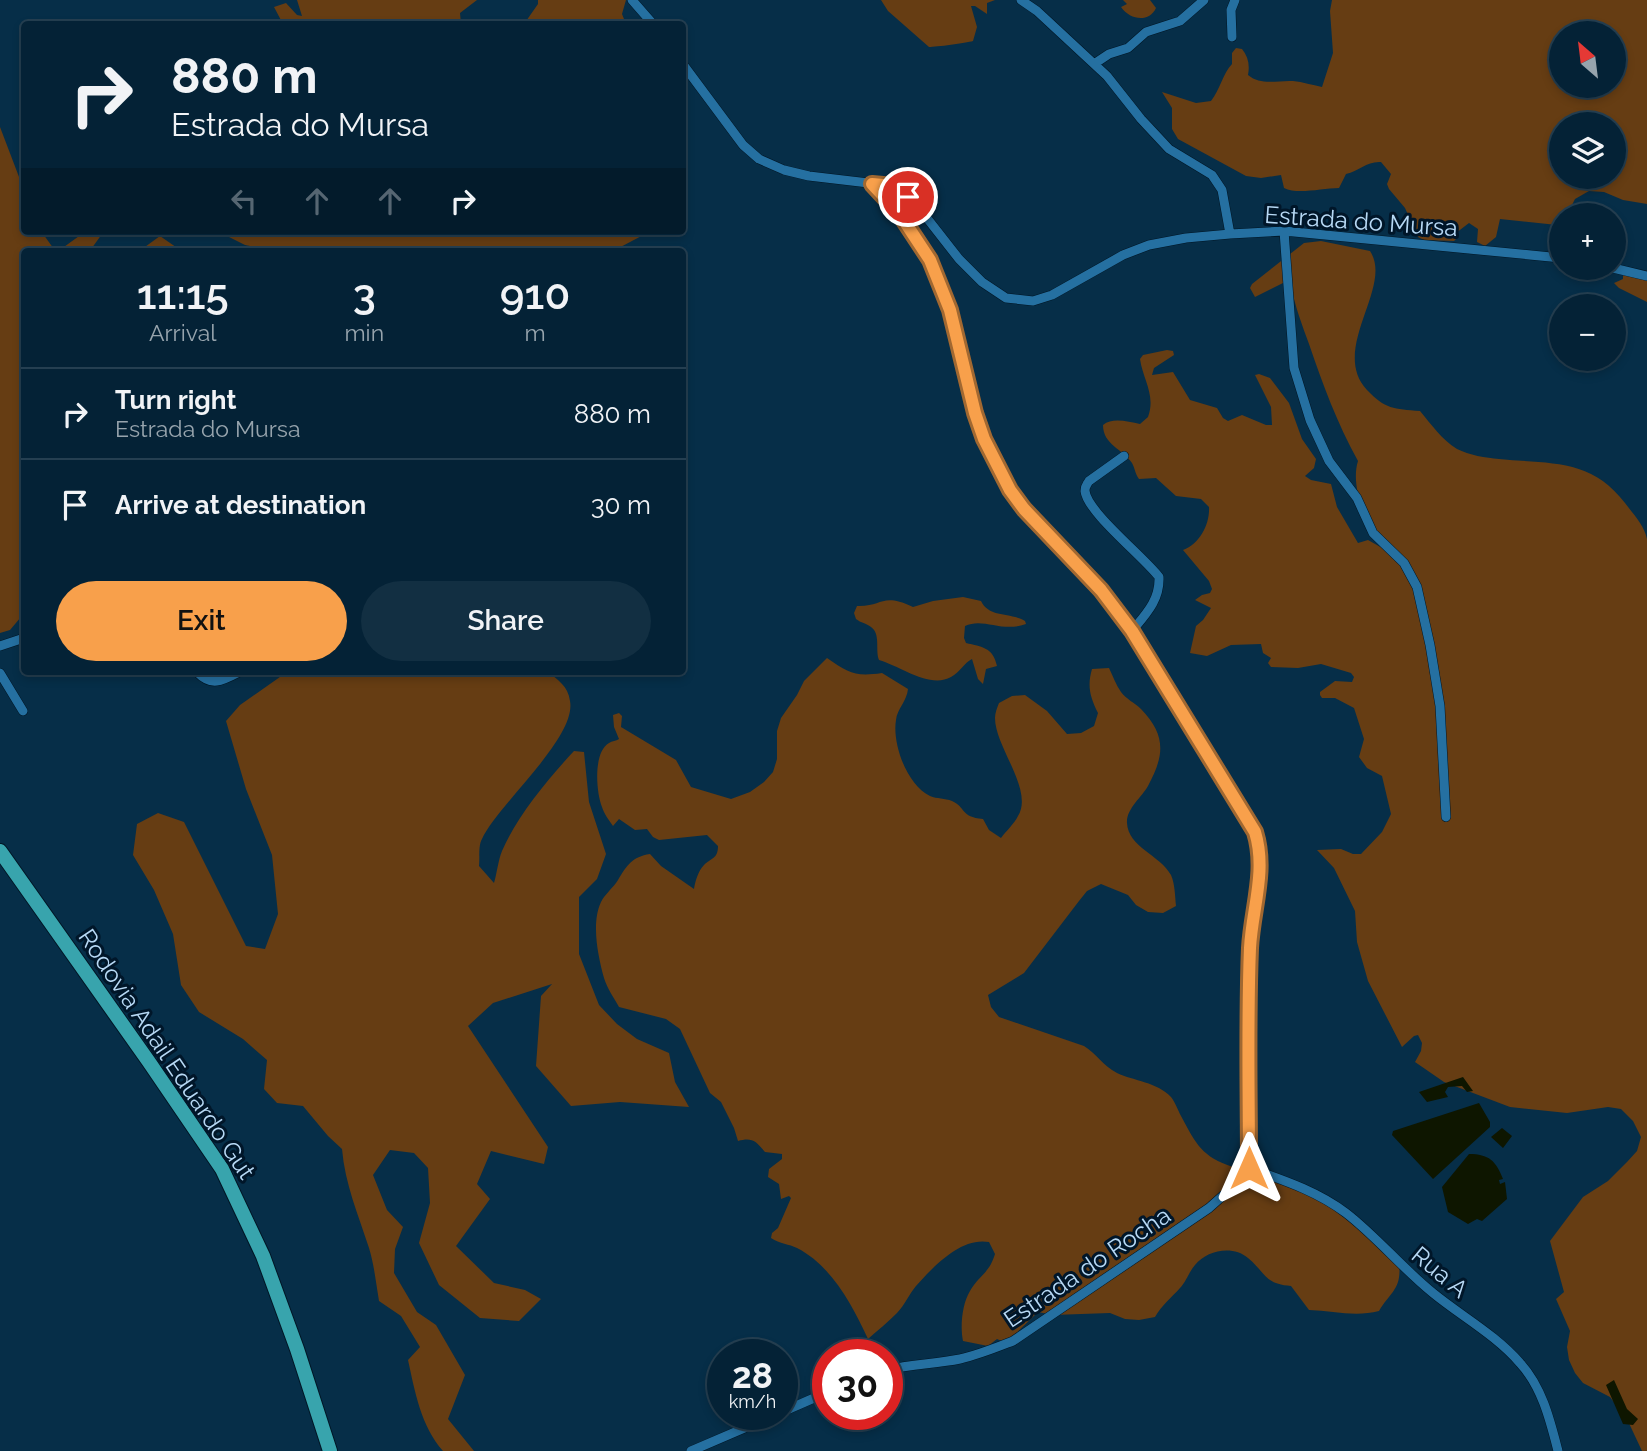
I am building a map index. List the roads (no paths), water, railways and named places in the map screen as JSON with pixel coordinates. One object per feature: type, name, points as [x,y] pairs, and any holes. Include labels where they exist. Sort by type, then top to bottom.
[{"type":"main road","name":"Rodovia Adail Eduardo Gut","points":[[0,851],[222,1170],[263,1256],[330,1451]]},
{"type":"street","points":[[632,0],[650,21]]},
{"type":"street","points":[[1021,0],[1037,11],[1094,64],[1169,149],[1212,176],[1222,190],[1230,234]]},
{"type":"street","points":[[1094,64],[1109,54],[1128,48],[1146,32],[1180,21],[1204,0]]},
{"type":"street","points":[[1232,37],[1231,10],[1235,0]]},
{"type":"street","name":"Estrada do Mursa","points":[[686,68],[743,145],[759,159],[784,170],[809,176],[888,184],[901,190],[959,259],[982,282],[1006,298],[1033,301],[1052,295],[1123,255],[1149,245],[1230,234],[1284,231],[1549,257]]},
{"type":"street","points":[[872,184],[899,213],[930,260],[950,310],[975,413],[984,439],[1005,481],[1024,509],[1101,590],[1132,631],[1248,817],[1259,845],[1261,860],[1251,930],[1249,988],[1249,1168]]},
{"type":"street","points":[[1284,231],[1294,368],[1310,420],[1329,461],[1357,498],[1373,533],[1404,563],[1417,587],[1440,706],[1447,817]]},
{"type":"street","points":[[1626,271],[1647,276]]},
{"type":"street","points":[[1124,456],[1089,481],[1085,494],[1100,516],[1159,577],[1159,588],[1153,604],[1132,631]]},
{"type":"street","points":[[0,646],[21,639]]},
{"type":"street","points":[[0,673],[23,711]]},
{"type":"street","points":[[200,675],[214,683],[232,675]]},
{"type":"street","name":"Estrada do Rocha","points":[[903,1367],[958,1360],[1013,1341],[1209,1208],[1249,1168]]},
{"type":"street","name":"Rua A","points":[[1249,1168],[1285,1179],[1344,1212],[1431,1292],[1503,1346],[1521,1363],[1535,1383],[1544,1403],[1558,1451]]},
{"type":"street","points":[[691,1451],[740,1430]]}]
